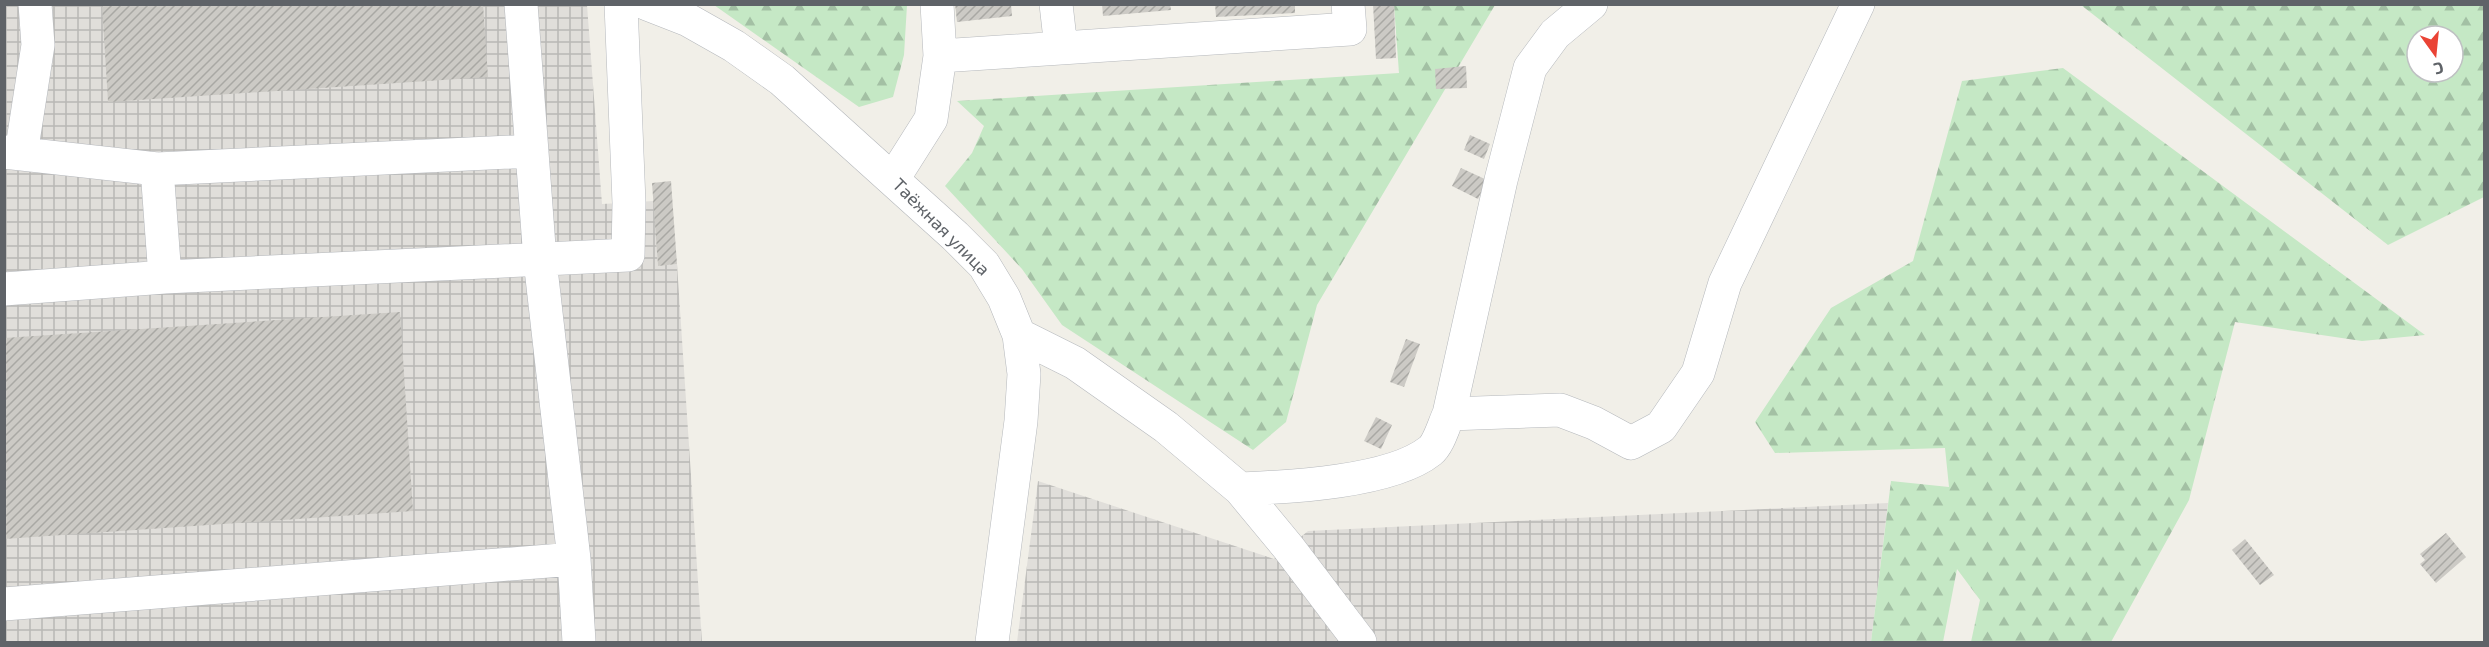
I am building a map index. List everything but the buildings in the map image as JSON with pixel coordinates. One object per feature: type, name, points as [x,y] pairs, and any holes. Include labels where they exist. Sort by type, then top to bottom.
[{"type":"street","points":[[35,4],[38,45],[13,153],[157,169],[532,151]]},
{"type":"street","points":[[521,4],[540,260],[574,559],[579,642]]},
{"type":"street","points":[[4,289],[165,277],[628,255],[629,203],[621,4]]},
{"type":"street","name":"Таёжная улица","points":[[647,4],[688,20],[734,46],[782,80],[893,178],[984,266],[1004,298],[1019,336],[1024,374],[1021,421],[992,642]]},
{"type":"street","points":[[893,178],[931,119],[940,56],[937,4]]},
{"type":"street","points":[[1056,4],[1061,48]]},
{"type":"street","points":[[940,56],[1350,29],[1348,4]]},
{"type":"street","points":[[1240,489],[1294,487],[1359,477],[1406,464],[1432,450],[1449,414],[1501,180],[1530,69],[1555,34],[1591,4]]},
{"type":"street","points":[[1449,414],[1560,410],[1594,423],[1631,443],[1661,427],[1698,373],[1725,283],[1858,4]]},
{"type":"street","points":[[157,169],[165,277]]},
{"type":"street","points":[[1019,336],[1084,370],[1166,427],[1240,489],[1288,547],[1360,642]]},
{"type":"street","points":[[4,604],[574,559]]},
{"type":"shaded area","points":[[4,5],[587,5],[602,204],[654,201],[658,265],[677,264],[702,642],[5,642]]},
{"type":"shaded area","points":[[1038,481],[1274,559],[1308,531],[1888,503],[1871,642],[1017,642]]},
{"type":"green space","points":[[714,5],[907,5],[904,55],[893,97],[859,107]]},
{"type":"green space","points":[[1394,5],[1495,5],[1317,305],[1286,422],[1253,450],[1062,325],[1022,269],[945,186],[972,153],[984,126],[957,101],[1399,73]]},
{"type":"green space","points":[[2081,5],[2484,5],[2484,197],[2388,245]]},
{"type":"green space","points":[[2063,68],[2425,335],[2362,341],[2235,322],[2189,500],[2111,642],[1971,642],[1980,600],[1957,569],[1943,642],[1871,642],[1891,481],[1949,487],[1945,448],[1775,453],[1755,422],[1831,308],[1913,261],[1962,81]]}]
